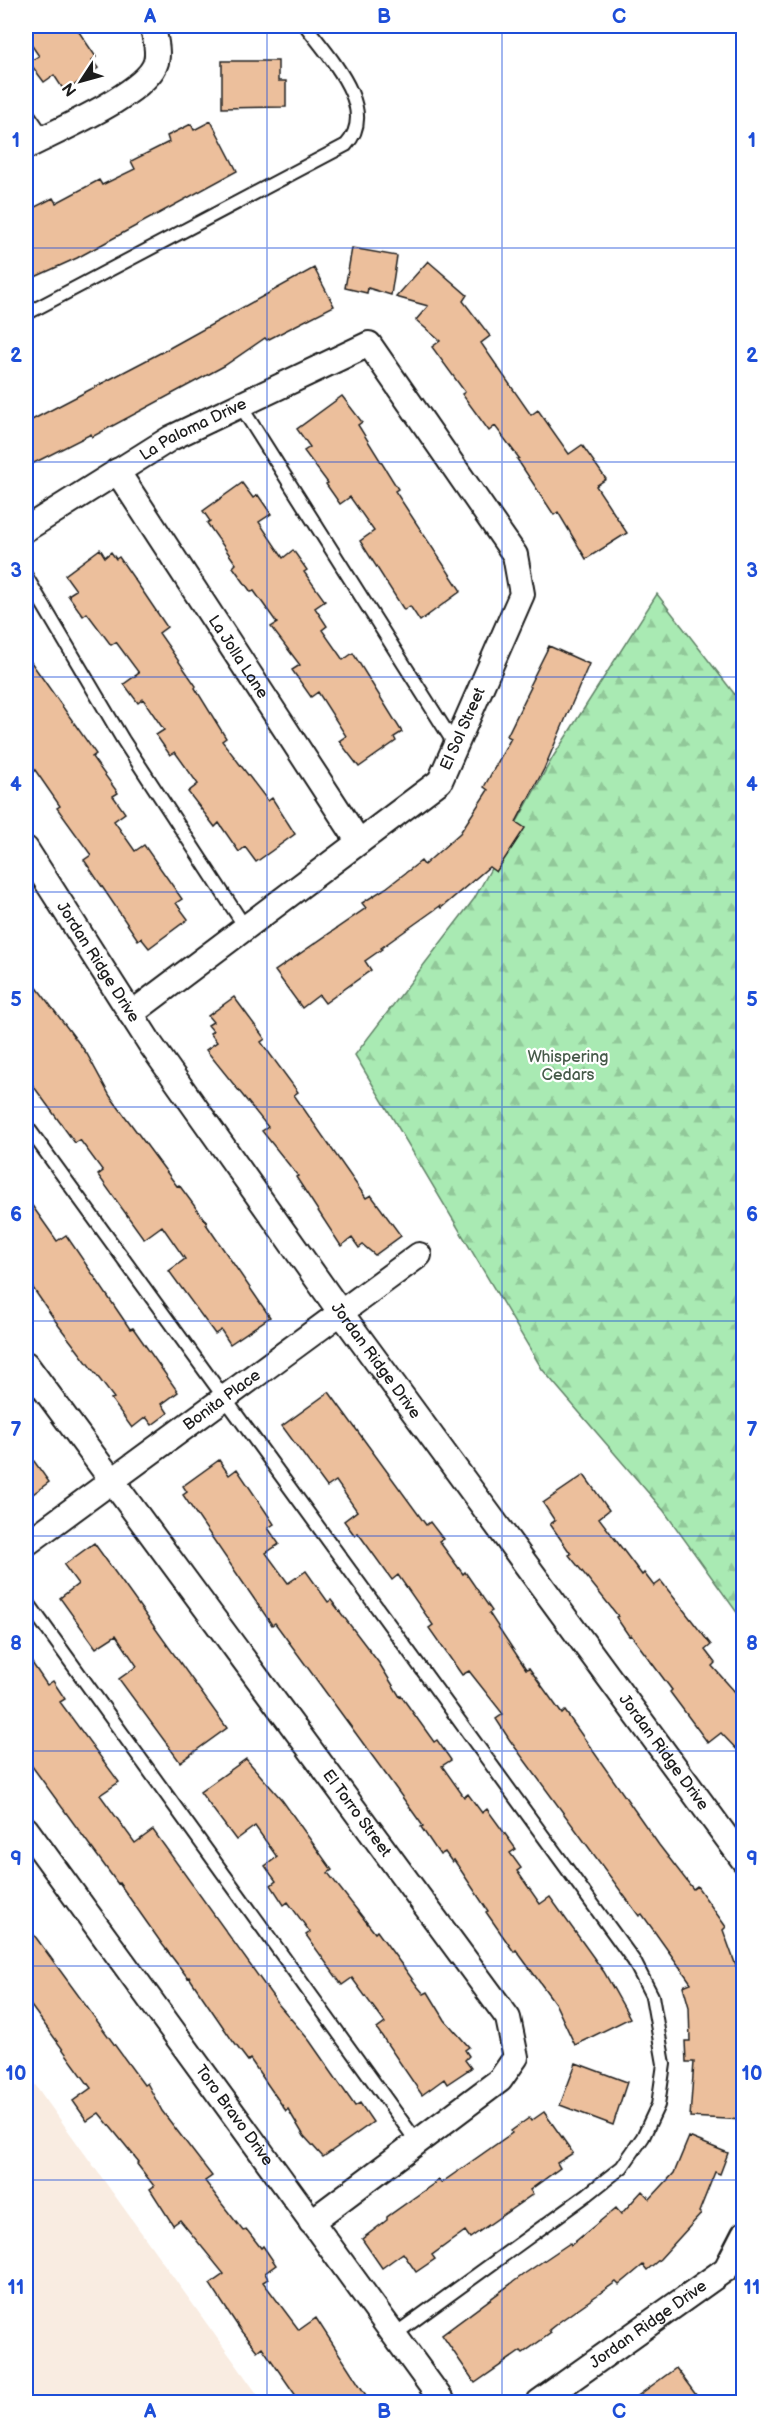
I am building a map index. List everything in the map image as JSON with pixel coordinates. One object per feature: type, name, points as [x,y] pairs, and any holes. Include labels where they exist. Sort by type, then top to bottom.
[{"type":"street","points":[[35,142],[124,96],[140,83],[156,62],[156,41],[152,26]]},
{"type":"street","name":"La Paloma Drive","points":[[26,529],[171,438],[369,344]]},
{"type":"street","name":"El Sol Street","points":[[131,1014],[440,781],[522,594],[515,555],[369,344]]},
{"type":"street","name":"La Jolla Lane","points":[[117,471],[359,842]]},
{"type":"street","name":"Jordan Ridge Drive","points":[[26,849],[131,1014],[341,1313],[744,1861]]},
{"type":"street","name":"Bonita Place","points":[[26,1545],[419,1255]]},
{"type":"street","name":"El Torro Street","points":[[26,1364],[508,2018],[516,2057],[500,2080],[311,2222]]},
{"type":"street","name":"Toro Bravo Drive","points":[[26,1829],[442,2403]]},
{"type":"street","name":"Jordan Ridge Drive","points":[[539,2403],[726,2269],[744,2234]]},
{"type":"lane","points":[[26,314],[346,145],[357,129],[355,101],[347,84],[306,26]]},
{"type":"lane","points":[[26,111],[35,142]]},
{"type":"lane","points":[[240,405],[455,745]]},
{"type":"lane","points":[[26,576],[123,740],[245,927]]},
{"type":"lane","points":[[26,1125],[634,1961],[652,1996],[664,2064],[658,2105],[643,2136],[622,2167],[394,2335]]},
{"type":"lane","points":[[26,1600],[417,2142]]},
{"type":"shaded area","points":[[26,2072],[263,2402],[26,2402]]},
{"type":"green space","name":"Whispering Cedars","points":[[657,594],[743,705],[743,1621],[664,1511],[542,1369],[355,1055],[474,899],[553,757]]},
{"type":"building","points":[[26,26],[75,26],[96,57],[92,60],[98,68],[65,92],[54,75],[44,82],[29,62],[39,56],[26,37]]},
{"type":"building","points":[[222,61],[278,61],[278,81],[286,81],[286,107],[222,108]]},
{"type":"building","points":[[211,121],[237,171],[77,258],[26,281],[26,217],[31,214],[29,210],[53,198],[56,203],[99,180],[102,185],[135,169],[131,161],[169,142],[167,136],[191,124],[194,130]]},
{"type":"building","points":[[352,248],[397,256],[391,295],[368,288],[367,293],[345,288]]},
{"type":"building","points":[[428,261],[467,295],[463,301],[490,336],[481,343],[531,415],[538,410],[569,454],[582,445],[606,479],[596,486],[627,533],[586,559],[558,512],[554,515],[517,459],[519,458],[495,426],[489,431],[462,394],[465,392],[432,347],[440,341],[416,320],[428,306],[396,297]]},
{"type":"building","points":[[314,268],[334,306],[267,340],[265,338],[224,366],[92,437],[91,434],[26,467],[26,423],[164,351]]},
{"type":"building","points":[[342,396],[362,422],[358,425],[398,489],[395,491],[461,591],[420,621],[410,606],[404,610],[360,541],[374,531],[350,497],[340,504],[326,484],[328,483],[304,451],[310,447],[297,429]]},
{"type":"building","points":[[242,483],[253,498],[258,495],[271,514],[259,522],[283,558],[293,550],[307,570],[304,572],[325,601],[315,608],[327,626],[322,630],[343,660],[353,653],[402,732],[394,737],[396,741],[359,767],[339,741],[346,736],[318,692],[311,697],[292,670],[300,665],[271,627],[277,623],[233,567],[236,564],[207,523],[210,521],[203,511]]},
{"type":"building","points":[[100,549],[105,557],[111,552],[116,559],[119,557],[144,593],[167,627],[159,633],[196,686],[195,688],[226,738],[222,741],[268,801],[272,798],[295,834],[256,862],[245,847],[239,852],[219,823],[215,827],[188,792],[198,784],[175,752],[170,755],[156,735],[164,730],[143,699],[138,703],[124,684],[139,673],[116,642],[111,645],[87,613],[83,616],[68,595],[76,590],[65,575]]},
{"type":"building","points":[[549,646],[589,664],[544,769],[516,822],[525,828],[496,872],[489,867],[441,908],[440,906],[381,948],[365,961],[371,970],[325,1003],[319,995],[302,1008],[275,971],[366,908],[362,903],[421,861],[424,865],[460,833],[488,790],[484,787],[511,738],[507,736]]},
{"type":"building","points":[[26,655],[96,754],[92,757],[118,793],[113,796],[125,813],[114,821],[135,851],[144,845],[182,899],[176,903],[188,919],[149,948],[141,938],[138,940],[84,860],[91,855],[57,808],[60,806],[26,757]]},
{"type":"building","points":[[26,973],[87,1054],[110,1096],[207,1223],[270,1317],[230,1344],[221,1330],[215,1334],[169,1271],[185,1259],[162,1226],[144,1239],[98,1175],[103,1171],[80,1140],[75,1143],[26,1076]]},
{"type":"building","points":[[234,997],[265,1039],[261,1042],[298,1092],[294,1095],[366,1198],[371,1195],[401,1236],[375,1255],[363,1245],[359,1248],[352,1238],[341,1246],[296,1177],[298,1176],[262,1131],[268,1127],[206,1050],[217,1042],[210,1033],[213,1031],[208,1025],[213,1022],[208,1016]]},
{"type":"building","points":[[26,1197],[57,1241],[66,1235],[130,1329],[133,1328],[178,1392],[162,1404],[168,1413],[152,1425],[146,1417],[132,1428],[111,1399],[114,1398],[26,1278]]},
{"type":"building","points":[[329,1392],[426,1525],[430,1522],[443,1539],[439,1541],[463,1574],[465,1572],[492,1611],[489,1613],[526,1669],[529,1668],[562,1714],[565,1711],[659,1845],[693,1889],[697,1886],[726,1927],[723,1930],[744,1988],[744,2120],[690,2117],[694,2062],[686,2062],[685,2041],[690,2041],[689,2007],[683,1986],[691,1983],[642,1914],[639,1916],[509,1739],[496,1719],[503,1714],[469,1671],[462,1675],[429,1628],[433,1625],[398,1575],[392,1580],[358,1533],[355,1536],[344,1521],[357,1511],[336,1481],[327,1487],[282,1426]]},
{"type":"building","points":[[26,1450],[49,1482],[26,1499]]},
{"type":"building","points":[[219,1460],[229,1475],[237,1469],[274,1524],[268,1528],[279,1544],[266,1553],[288,1583],[306,1571],[328,1602],[331,1600],[379,1663],[400,1697],[434,1742],[437,1740],[451,1760],[442,1766],[464,1797],[468,1794],[482,1813],[487,1809],[516,1849],[510,1853],[521,1868],[517,1871],[540,1904],[550,1897],[604,1972],[630,2018],[575,2045],[555,2003],[516,1950],[514,1952],[454,1860],[452,1862],[445,1852],[440,1855],[421,1827],[423,1826],[387,1776],[275,1623],[272,1625],[183,1495],[187,1492],[183,1486]]},
{"type":"building","points":[[584,1475],[609,1510],[599,1518],[642,1575],[644,1573],[654,1586],[661,1581],[711,1645],[705,1650],[715,1663],[712,1666],[744,1702],[744,1757],[721,1733],[708,1743],[670,1692],[672,1690],[631,1635],[629,1636],[616,1617],[618,1616],[569,1555],[571,1554],[550,1524],[555,1521],[543,1503]]},
{"type":"building","points":[[94,1543],[227,1728],[180,1762],[119,1679],[137,1666],[116,1635],[96,1648],[60,1598],[78,1584],[64,1565]]},
{"type":"building","points":[[26,1654],[47,1685],[53,1681],[65,1699],[60,1702],[119,1782],[100,1795],[135,1843],[153,1830],[279,2005],[309,2040],[355,2106],[360,2103],[373,2122],[323,2157],[304,2136],[288,2109],[286,2111],[250,2059],[248,2061],[232,2040],[189,1977],[162,1944],[26,1758]]},
{"type":"building","points":[[246,1759],[282,1800],[332,1870],[328,1873],[375,1933],[377,1931],[418,1987],[424,1994],[428,1992],[445,2020],[469,2047],[465,2050],[469,2056],[465,2060],[471,2068],[447,2084],[444,2079],[422,2095],[377,2029],[385,2023],[352,1978],[342,1985],[306,1935],[310,1932],[288,1902],[284,1905],[271,1885],[276,1881],[265,1866],[277,1857],[255,1826],[236,1840],[200,1792]]},
{"type":"building","points":[[26,1924],[144,2085],[147,2083],[162,2111],[212,2176],[205,2181],[243,2231],[247,2230],[261,2248],[263,2246],[276,2265],[265,2273],[268,2279],[263,2282],[299,2330],[316,2318],[371,2403],[301,2403],[262,2347],[257,2351],[241,2331],[210,2284],[224,2274],[180,2220],[173,2225],[150,2189],[154,2186],[137,2164],[139,2162],[99,2113],[87,2121],[73,2101],[91,2088],[26,1999]]},
{"type":"building","points":[[576,2063],[627,2082],[613,2125],[560,2105]]},
{"type":"building","points":[[544,2112],[573,2153],[557,2163],[560,2168],[530,2190],[533,2194],[470,2238],[465,2231],[432,2255],[435,2259],[416,2272],[403,2253],[382,2268],[362,2239],[387,2220],[387,2217],[439,2180],[441,2183],[512,2133],[511,2131],[529,2118],[531,2121]]},
{"type":"building","points":[[689,2137],[728,2153],[720,2174],[715,2172],[699,2212],[701,2214],[647,2270],[643,2265],[619,2285],[616,2282],[559,2322],[549,2330],[551,2333],[475,2383],[442,2335],[524,2274],[570,2243],[571,2245],[616,2208],[621,2214],[642,2191],[650,2199],[674,2173]]},
{"type":"building","points":[[676,2368],[702,2403],[628,2403]]}]
